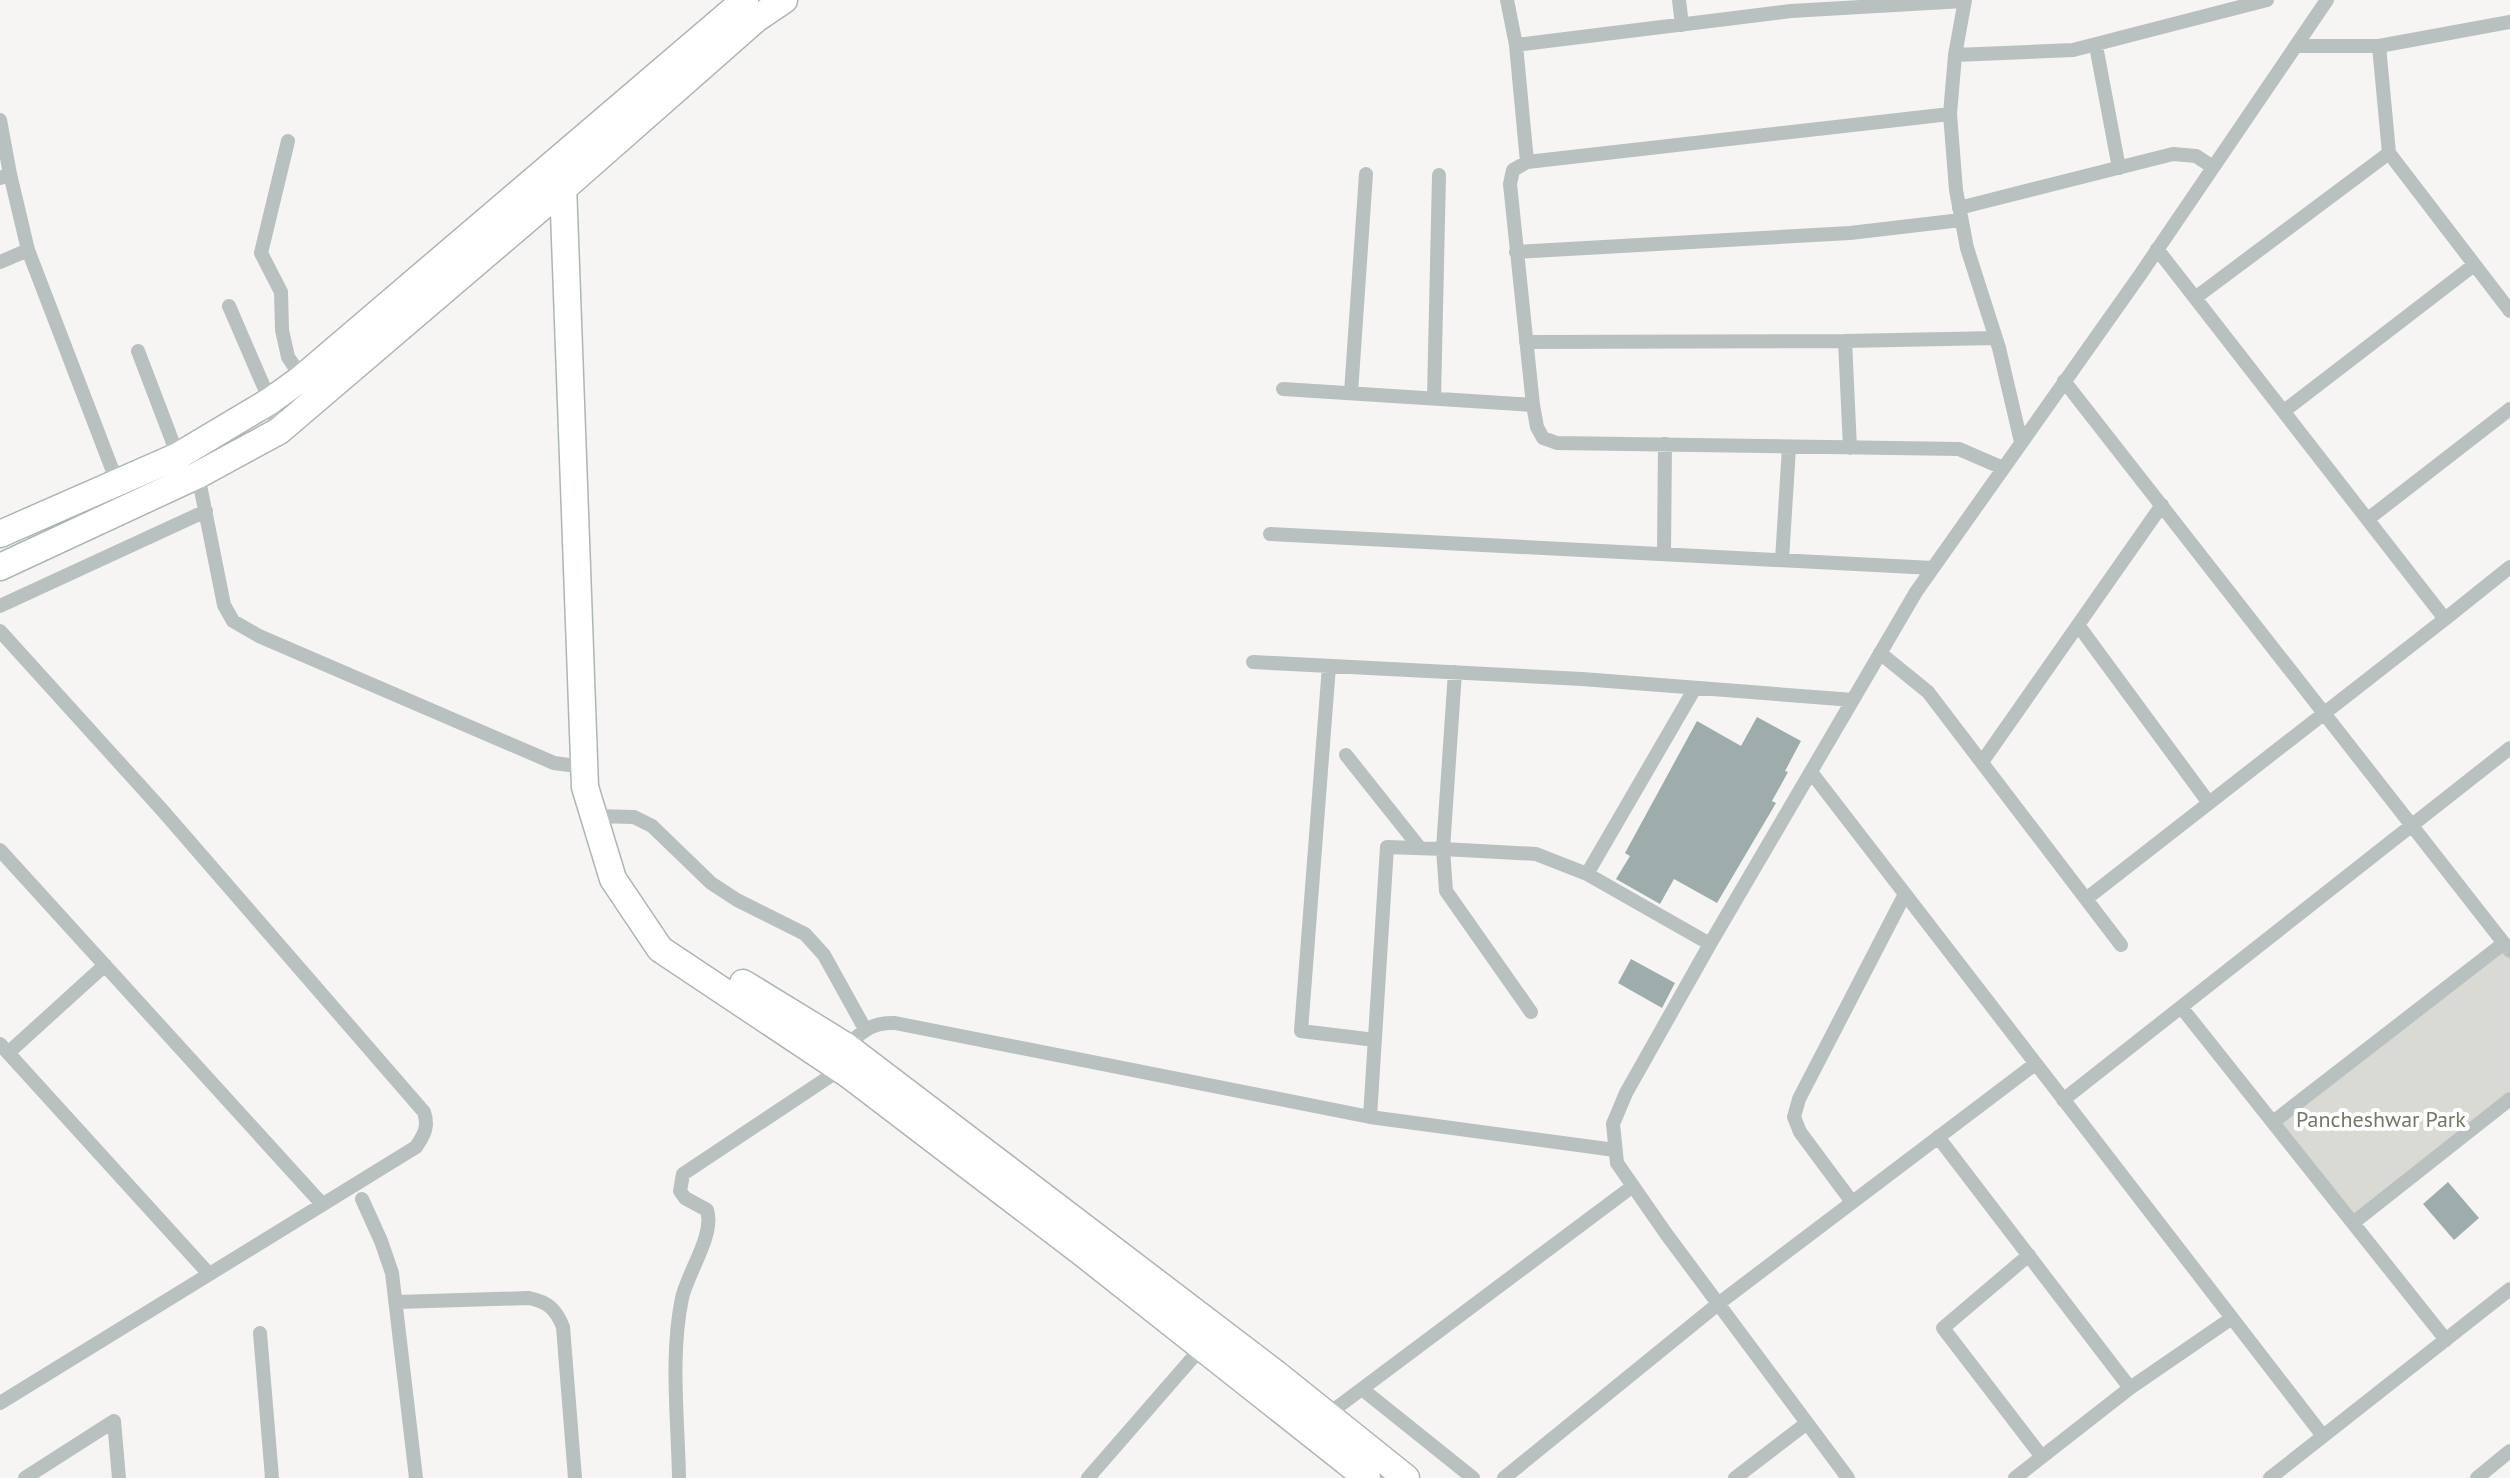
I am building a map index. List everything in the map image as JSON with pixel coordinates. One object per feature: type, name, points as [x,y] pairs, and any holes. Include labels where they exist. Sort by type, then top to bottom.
[{"type":"main road","points":[[0,534],[178,456],[270,401],[302,378],[745,0]]},
{"type":"main road","points":[[0,567],[198,475],[279,431],[756,19],[784,0]]},
{"type":"main road","points":[[562,157],[585,787],[613,879],[674,941],[851,1048],[1406,1478]]},
{"type":"main road","points":[[851,1048],[1085,1255],[1367,1478]]},
{"type":"street","points":[[1507,0],[1516,45],[1527,162]]},
{"type":"street","points":[[1679,0],[1682,25]]},
{"type":"street","points":[[1955,55],[2073,50],[2096,46],[2267,0]]},
{"type":"street","points":[[1848,1478],[1617,1163],[1613,1124],[1626,1093],[1710,944],[1933,568],[2327,0]]},
{"type":"street","points":[[1516,45],[1682,25],[1790,6],[1964,1],[1950,114],[1960,214],[1967,248],[1996,338],[2021,442]]},
{"type":"street","points":[[2296,46],[2379,46],[2510,22]]},
{"type":"street","points":[[2096,46],[2119,168]]},
{"type":"street","points":[[2379,46],[2389,153],[2474,265],[2504,291],[2510,311]]},
{"type":"street","points":[[1950,114],[1527,162],[1513,170],[1510,184],[1533,405],[1537,427],[1543,438],[1557,443],[1959,449],[2003,468]]},
{"type":"street","points":[[0,120],[5,176],[28,250],[117,482]]},
{"type":"street","points":[[288,141],[261,253],[281,292],[282,330],[288,357],[302,378]]},
{"type":"street","points":[[1516,252],[1850,233],[1960,214],[2119,168],[2185,153],[2213,167]]},
{"type":"street","points":[[2195,298],[2389,153]]},
{"type":"street","points":[[1351,393],[1366,174]]},
{"type":"street","points":[[1434,398],[1439,175]]},
{"type":"street","points":[[2157,249],[2445,619]]},
{"type":"street","points":[[0,262],[28,250]]},
{"type":"street","points":[[2284,411],[2474,265]]},
{"type":"street","points":[[229,306],[270,401],[279,431]]},
{"type":"street","points":[[1526,342],[1996,338]]},
{"type":"street","points":[[1845,341],[1850,448]]},
{"type":"street","points":[[138,351],[178,456]]},
{"type":"street","points":[[2064,381],[2507,947],[2273,1122]]},
{"type":"street","points":[[1283,389],[1533,405]]},
{"type":"street","points":[[2368,519],[2510,409]]},
{"type":"street","points":[[1664,553],[1665,444]]},
{"type":"street","points":[[1782,560],[1789,447]]},
{"type":"street","points":[[198,475],[224,605],[233,621],[259,636],[554,763],[584,767]]},
{"type":"street","points":[[1982,762],[2162,505]]},
{"type":"street","points":[[0,606],[206,511]]},
{"type":"street","points":[[1270,534],[1933,568]]},
{"type":"street","points":[[2086,899],[2510,567]]},
{"type":"street","points":[[2078,625],[2209,803]]},
{"type":"street","points":[[0,631],[163,811],[424,1112],[427,1121],[425,1134],[416,1147],[0,1403]]},
{"type":"street","points":[[1880,653],[1928,692],[2121,945]]},
{"type":"street","points":[[1253,662],[1455,672],[1853,700]]},
{"type":"street","points":[[1329,666],[1301,1031],[1375,1040]]},
{"type":"street","points":[[1455,672],[1443,849],[1446,891],[1531,1012]]},
{"type":"street","points":[[1587,874],[1695,688]]},
{"type":"street","points":[[2063,1100],[2510,748]]},
{"type":"street","points":[[1346,755],[1420,848]]},
{"type":"street","points":[[1811,772],[2323,1436]]},
{"type":"street","points":[[594,816],[634,817],[652,826],[711,883],[737,900],[805,934],[824,955],[851,1048]]},
{"type":"street","points":[[1370,1117],[1387,847],[1536,854],[1587,874],[1710,944]]},
{"type":"street","points":[[0,850],[322,1204]]},
{"type":"street","points":[[1852,1202],[1800,1132],[1794,1117],[1799,1099],[1905,894]]},
{"type":"street","points":[[105,965],[4,1049],[209,1274]]},
{"type":"street","points":[[2181,1007],[2446,1340]]},
{"type":"street","points":[[679,1478],[676,1359],[681,1310],[688,1278],[710,1219],[707,1210],[685,1198],[680,1191],[683,1174],[851,1048],[877,1022],[895,1023],[1370,1117],[1615,1150]]},
{"type":"street","points":[[1504,1478],[1718,1304],[2035,1064]]},
{"type":"street","points":[[2353,1223],[2510,1099]]},
{"type":"street","points":[[1938,1137],[2130,1388]]},
{"type":"street","points":[[1327,1415],[1633,1186]]},
{"type":"street","points":[[362,1199],[392,1273],[416,1478]]},
{"type":"street","points":[[2029,1255],[1943,1328],[2042,1457]]},
{"type":"street","points":[[2270,1478],[2510,1289]]},
{"type":"street","points":[[397,1302],[529,1298],[546,1301],[559,1315],[563,1327],[575,1478]]},
{"type":"street","points":[[2015,1478],[2130,1388],[2232,1318]]},
{"type":"street","points":[[260,1333],[272,1478]]},
{"type":"street","points":[[1088,1478],[1202,1347]]},
{"type":"street","points":[[1362,1389],[1473,1478]]},
{"type":"street","points":[[25,1478],[114,1421],[119,1478]]},
{"type":"street","points":[[1735,1478],[1807,1423]]},
{"type":"street","points":[[2477,1478],[2510,1451]]},
{"type":"green space","name":"Pancheshwar Park","points":[[2504,943],[2510,951],[2510,1099],[2353,1223],[2273,1122]]},
{"type":"building","points":[[1757,717],[1801,741],[1772,801],[1776,803],[1717,903],[1674,879],[1660,904],[1616,879],[1630,856],[1625,853],[1697,721],[1741,746]]},
{"type":"building","points":[[1631,959],[1675,983],[1662,1008],[1618,983]]},
{"type":"building","points":[[2448,1182],[2479,1218],[2454,1240],[2423,1204]]}]
